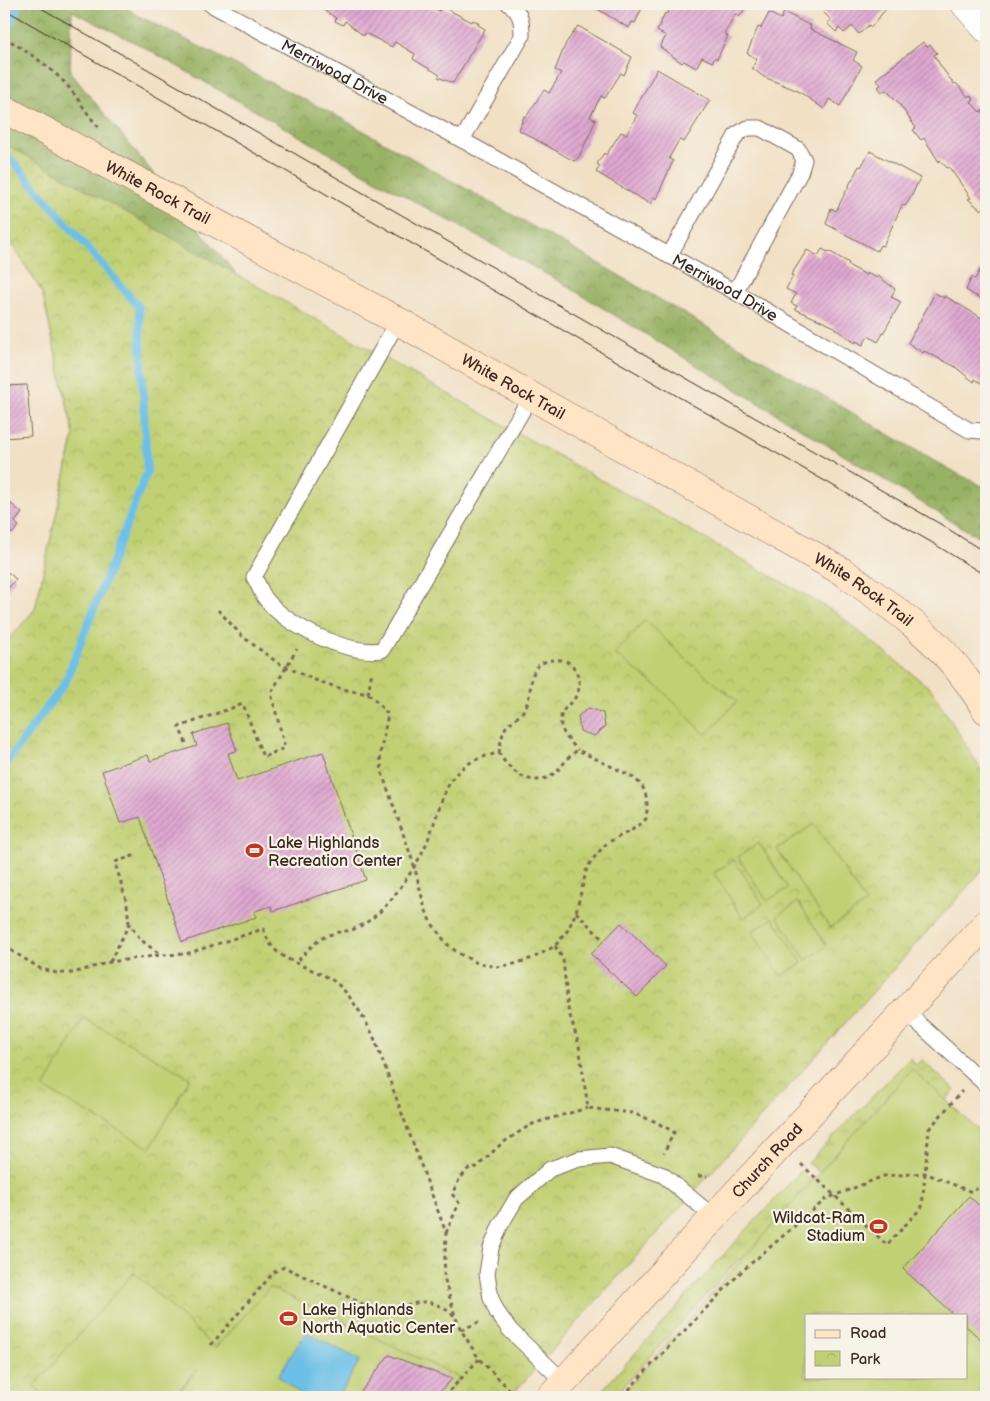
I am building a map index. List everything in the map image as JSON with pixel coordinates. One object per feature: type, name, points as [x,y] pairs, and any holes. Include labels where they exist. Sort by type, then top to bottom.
[{"type":"street","points":[[965,4],[986,28]]},
{"type":"street","name":"White Rock Trail","points":[[4,109],[398,321],[843,572],[896,609],[945,654],[967,680],[986,710]]},
{"type":"street","name":"Church Road","points":[[557,1390],[714,1217],[986,924]]},
{"type":"lane","name":"Merriwood Drive","points":[[210,4],[462,140],[736,292],[969,430],[981,431],[986,429]]},
{"type":"lane","points":[[462,140],[522,36],[522,20],[509,4]]},
{"type":"lane","points":[[669,256],[737,134],[748,128],[760,128],[798,149],[804,160],[800,173],[736,292]]},
{"type":"lane","points":[[398,321],[254,577],[266,598],[284,616],[307,631],[330,642],[354,649],[382,650],[531,396]]},
{"type":"lane","points":[[905,1011],[982,1080]]},
{"type":"lane","points":[[557,1390],[497,1312],[491,1298],[487,1274],[491,1248],[500,1226],[516,1199],[550,1169],[579,1159],[610,1156],[663,1175],[714,1217]]},
{"type":"path","points":[[4,37],[30,53],[48,68],[66,85],[91,118]]},
{"type":"path","points":[[218,610],[243,637],[286,668],[342,689],[368,694],[388,714],[380,754],[382,773],[414,865],[430,921],[447,944],[458,953],[475,962],[496,966],[514,964],[533,958],[555,946],[568,930],[576,912],[587,868],[607,843],[632,830],[646,819],[648,804],[644,787],[626,772],[578,750],[568,739],[562,727],[561,718],[564,710],[574,701],[580,688],[578,676],[571,664],[560,659],[548,660],[537,666],[530,679],[529,700],[523,711],[506,728],[498,753]]},
{"type":"path","points":[[186,743],[179,728],[243,704],[263,757],[285,748],[271,693],[307,631]]},
{"type":"path","points":[[498,753],[515,774],[528,779],[544,779],[554,774],[569,755],[578,750]]},
{"type":"path","points":[[297,962],[312,945],[331,934],[354,929],[378,914],[397,892],[429,839],[445,791],[457,771],[485,755],[498,753]]},
{"type":"path","points":[[136,854],[115,862],[129,924],[141,940],[161,955]]},
{"type":"path","points":[[576,912],[603,940]]},
{"type":"path","points":[[110,962],[129,924]]},
{"type":"path","points":[[4,947],[41,969],[57,973],[73,973],[110,962],[161,955],[186,954],[263,929],[272,946],[283,957],[297,962],[334,982],[348,995],[370,1028],[430,1185],[446,1233]]},
{"type":"path","points":[[555,946],[563,959],[568,1009],[579,1045],[588,1108]]},
{"type":"path","points":[[801,1164],[887,1245],[922,1206],[929,1129],[982,1080]]},
{"type":"path","points":[[513,1393],[479,1359],[461,1330],[444,1277],[446,1233],[458,1203],[452,1194],[459,1180],[468,1169],[477,1167],[501,1144],[530,1125],[588,1108],[632,1113],[654,1121],[674,1132],[663,1153],[671,1159]]},
{"type":"path","points":[[629,1397],[627,1392],[641,1376],[741,1272],[826,1199],[884,1176],[925,1174],[972,1192],[986,1183]]},
{"type":"path","points":[[695,1176],[707,1176]]},
{"type":"path","points":[[211,1345],[274,1272],[284,1267],[376,1310],[384,1311],[426,1302],[444,1307],[455,1316]]},
{"type":"path","points":[[444,1397],[479,1359]]},
{"type":"green space","points":[[4,4],[120,4],[139,16],[337,116],[603,266],[941,465],[986,488],[986,542],[557,280],[376,180],[140,45],[72,11],[70,72],[236,274],[269,378],[4,648],[35,609],[74,435],[42,292],[4,231]]},
{"type":"green space","points":[[7,145],[835,612],[931,689],[986,780],[986,866],[510,1397],[4,1397],[4,645],[35,609],[74,435],[42,292],[4,231],[4,152]]},
{"type":"green space","points":[[645,620],[689,662],[737,701],[706,735],[663,691],[615,654]]},
{"type":"green space","points":[[814,824],[866,903],[830,928],[777,849]]},
{"type":"green space","points":[[759,843],[788,888],[767,901],[738,857]]},
{"type":"green space","points":[[734,860],[763,904],[743,918],[714,873]]},
{"type":"green space","points":[[798,902],[827,946],[806,960],[777,916]]},
{"type":"green space","points":[[773,918],[802,963],[781,976],[752,932]]},
{"type":"green space","points":[[84,1018],[190,1078],[150,1148],[44,1088]]},
{"type":"green space","points":[[910,1058],[916,1065],[922,1060],[955,1090],[924,1125],[822,1174],[808,1163]]},
{"type":"green space","name":"Wildcat-Ram Stadium","points":[[912,1069],[986,1137],[986,1397],[619,1397]]},
{"type":"green space","points":[[801,1171],[815,1186],[747,1257],[738,1260],[622,1388],[626,1397],[596,1397],[727,1251]]},
{"type":"green space","points":[[134,1272],[215,1348],[270,1287],[460,1378],[443,1397],[175,1397],[198,1369],[172,1397],[46,1397],[34,1386]]},
{"type":"water","points":[[306,1332],[360,1360],[339,1397],[304,1397],[278,1376]]},
{"type":"building","points":[[314,4],[426,4],[439,11],[441,6],[472,22],[473,20],[479,23],[478,25],[485,29],[453,83],[438,77],[440,75],[413,59],[415,54],[395,42],[392,47],[365,33],[364,36],[345,21],[343,25],[335,21],[336,18]]},
{"type":"building","points":[[589,4],[644,4],[635,23],[632,22],[629,28]]},
{"type":"building","points":[[672,4],[677,7],[679,4],[749,4],[739,17],[735,14],[724,34],[728,36],[717,59],[715,57],[712,62],[702,57],[696,68],[684,61],[682,63],[660,47],[666,36],[657,31],[665,13],[667,14]]},
{"type":"building","points":[[815,4],[890,4],[871,27],[869,25],[859,34],[852,26],[844,33],[839,28],[836,32],[827,23],[831,20]]},
{"type":"building","points":[[784,12],[811,26],[810,29],[857,52],[853,60],[862,66],[840,106],[829,99],[824,109],[798,91],[764,77],[752,68],[757,59],[747,53],[758,27],[761,28],[769,13],[781,19]]},
{"type":"building","points":[[578,26],[632,57],[624,75],[621,73],[605,98],[601,96],[590,117],[596,120],[579,157],[574,161],[519,130],[524,116],[526,117],[544,90],[549,93],[561,73],[555,70],[566,43]]},
{"type":"building","points":[[923,42],[927,47],[930,45],[937,53],[934,55],[954,84],[956,83],[968,97],[970,95],[974,100],[971,102],[980,112],[982,110],[986,118],[986,205],[981,210],[968,199],[971,198],[949,167],[947,168],[940,160],[939,162],[924,138],[921,140],[913,130],[916,128],[898,102],[886,90],[882,92],[878,87],[881,85],[876,79]]},
{"type":"building","points":[[657,69],[710,100],[684,142],[679,140],[669,158],[673,161],[656,199],[654,197],[650,204],[596,172],[600,166],[597,164],[604,153],[606,155],[621,132],[626,135],[637,115],[633,113]]},
{"type":"building","points":[[870,151],[920,178],[905,206],[902,205],[883,246],[880,245],[877,251],[826,224],[831,208],[836,211],[859,166],[861,167]]},
{"type":"building","points":[[822,249],[829,251],[866,275],[867,273],[877,278],[878,276],[895,289],[891,297],[901,302],[878,342],[868,336],[863,345],[856,341],[855,343],[835,327],[795,309],[797,306],[791,303],[796,294],[786,289],[793,276],[791,275],[807,250],[818,256]]},
{"type":"building","points":[[984,263],[986,264],[986,302],[966,290],[972,277],[975,279]]},
{"type":"building","points":[[935,293],[944,298],[945,296],[986,319],[986,378],[983,384],[975,379],[974,382],[954,366],[924,351],[923,353],[908,343]]},
{"type":"building","points":[[27,385],[31,436],[4,438],[4,386]]},
{"type":"building","points":[[4,498],[22,513],[15,522],[19,526],[12,534],[9,531],[4,537]]},
{"type":"building","points":[[4,569],[16,579],[4,593]]},
{"type":"building","points":[[589,708],[603,713],[605,727],[594,736],[580,731],[578,716]]},
{"type":"building","name":"Lake Highlands Recreation Center","points":[[227,723],[237,751],[228,753],[237,781],[323,752],[366,880],[273,911],[271,906],[258,910],[254,912],[256,917],[182,942],[140,817],[120,823],[102,771],[148,755],[150,761],[197,746],[193,734]]},
{"type":"building","points":[[621,923],[666,966],[637,997],[591,954]]},
{"type":"building","points":[[969,1196],[986,1212],[986,1344],[968,1328],[968,1314],[953,1314],[903,1269]]},
{"type":"building","points":[[389,1355],[452,1379],[435,1397],[357,1397]]},
{"type":"waterway","points":[[4,36],[19,4]]},
{"type":"waterway","points":[[4,151],[139,307],[147,472],[65,683],[4,766]]},
{"type":"tram line","points":[[34,4],[942,525],[986,553]]},
{"type":"tram line","points":[[4,9],[931,542],[986,576]]},
{"type":"place","name":"Lake Highlands Recreation Center","points":[[254,851]]},
{"type":"place","name":"Wildcat-Ram Stadium","points":[[879,1226]]},
{"type":"place","name":"Lake Highlands North Aquatic Center","points":[[288,1318]]}]
